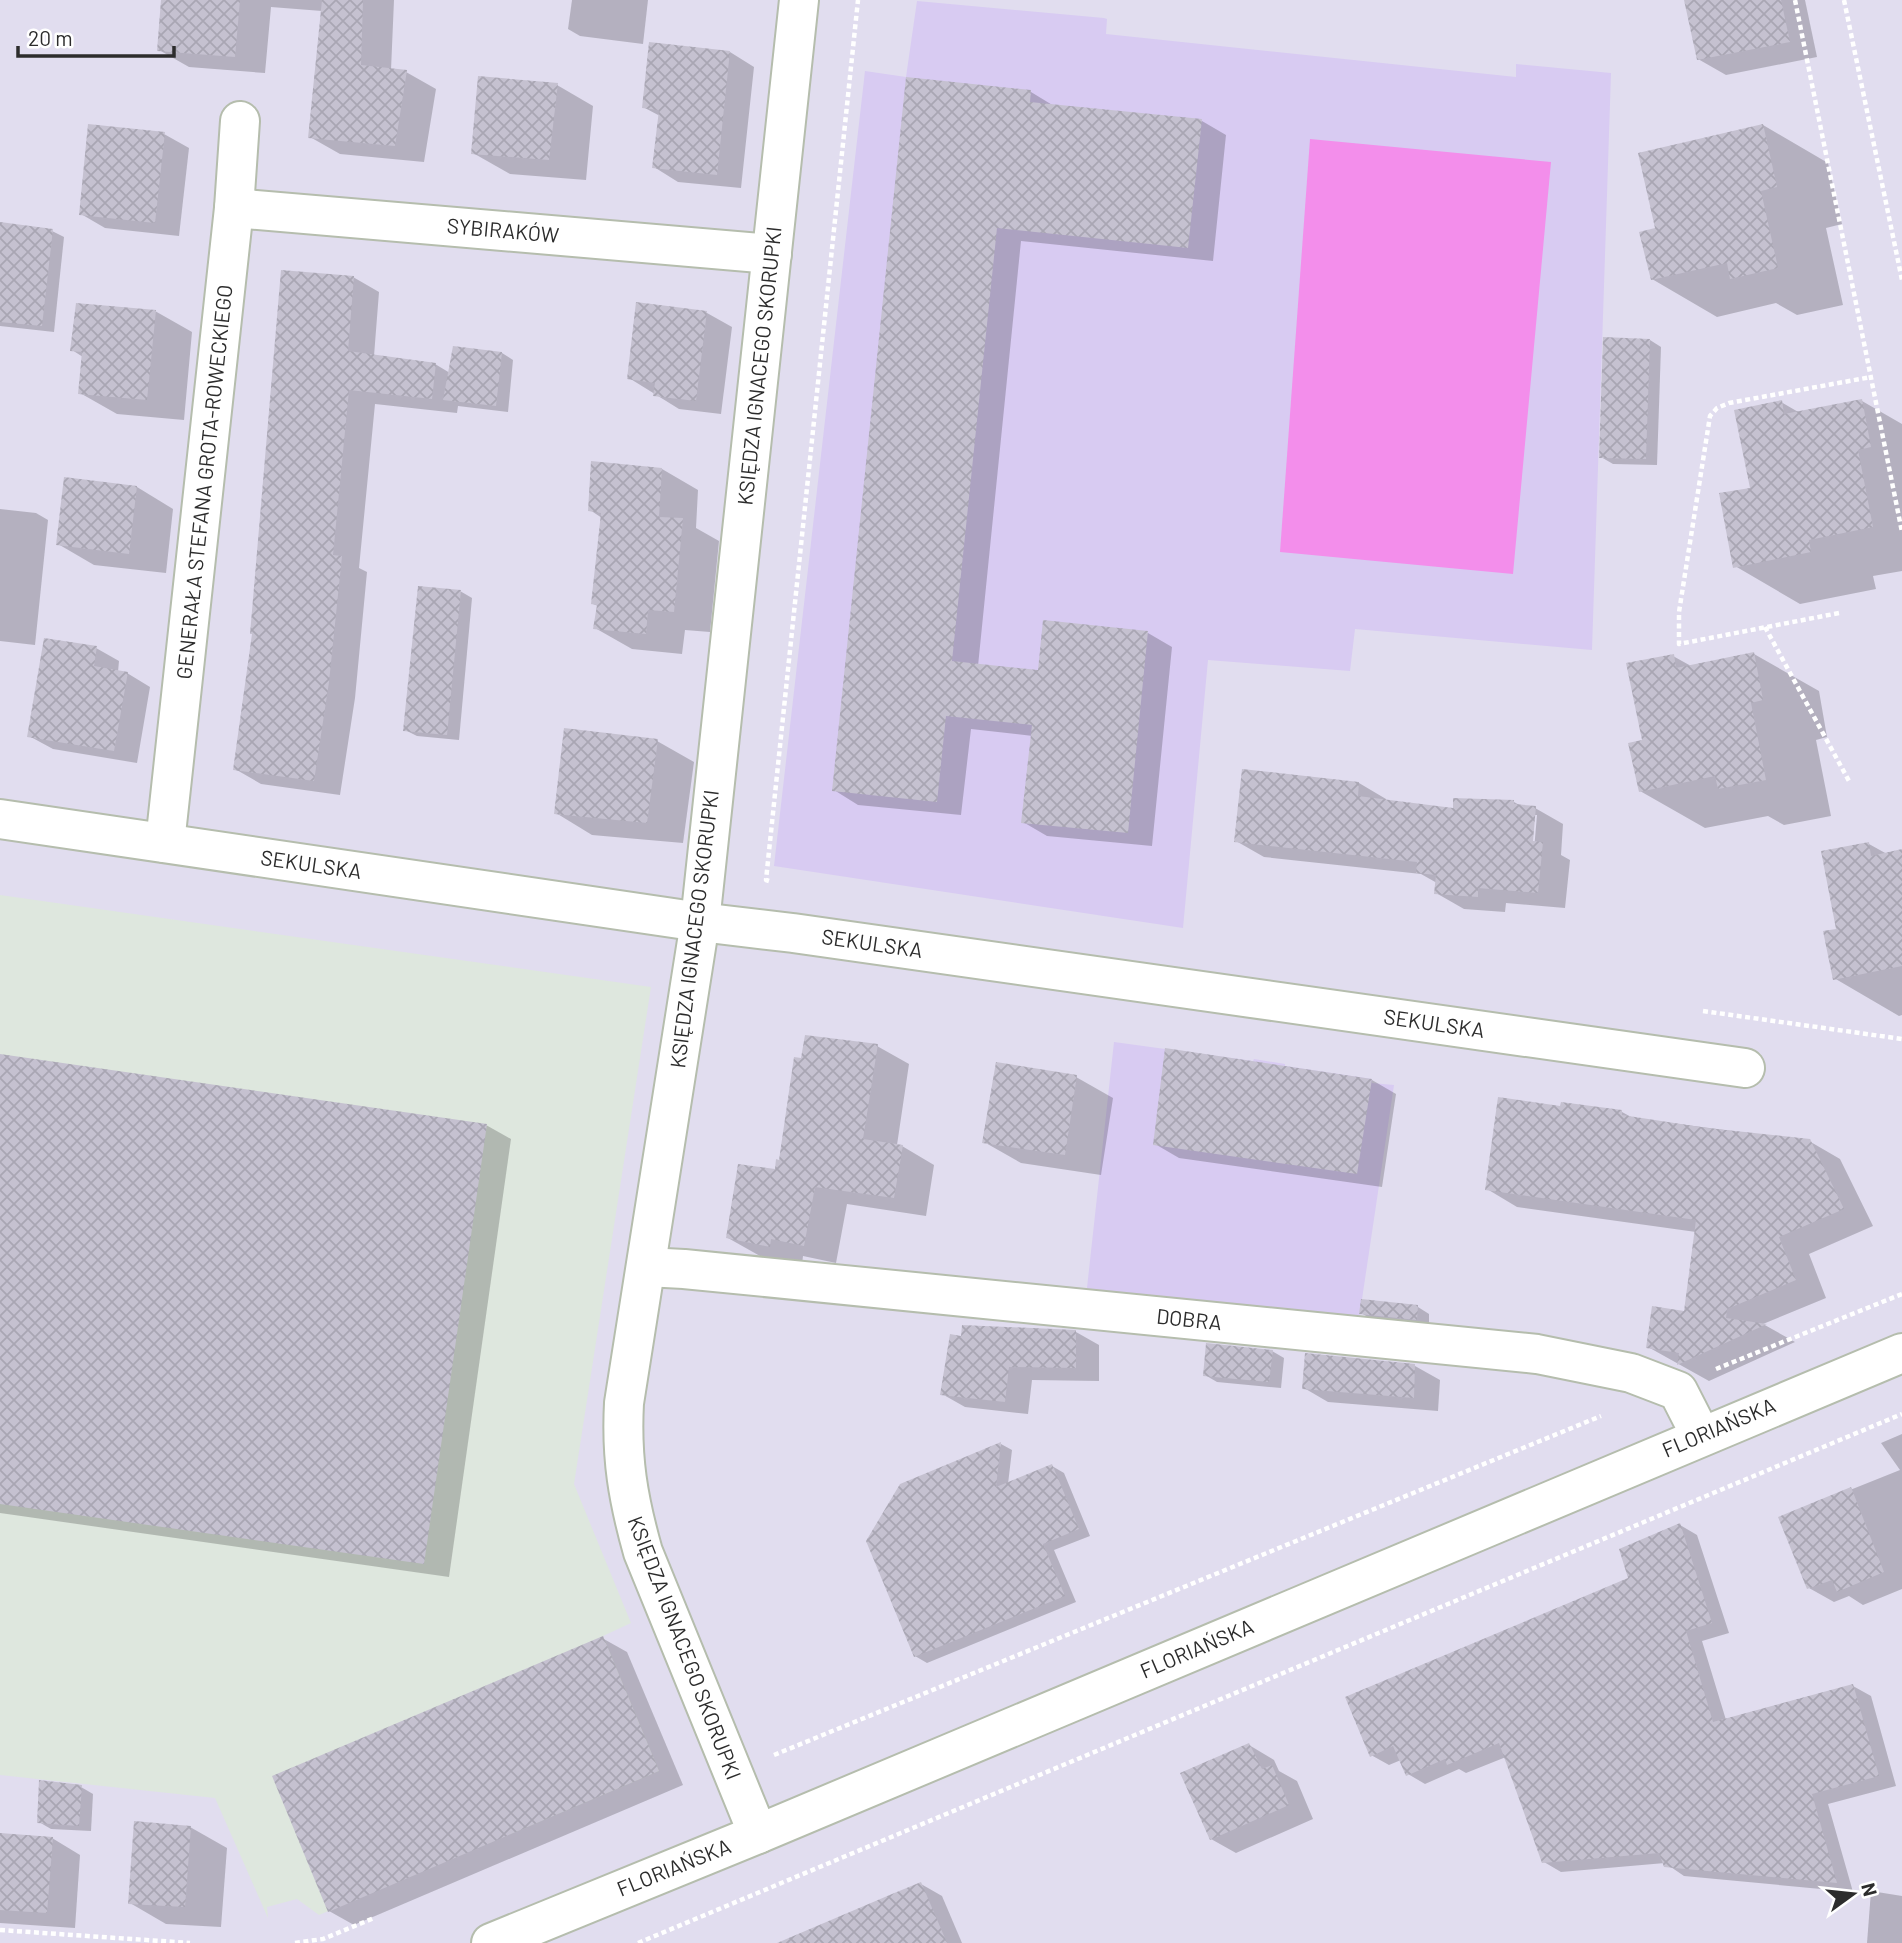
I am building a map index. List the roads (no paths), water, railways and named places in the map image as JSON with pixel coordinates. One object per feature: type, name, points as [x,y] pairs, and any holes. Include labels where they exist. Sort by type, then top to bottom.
[{"type":"street","name":"KSIĘDZA IGNACEGO SKORUPKI","points":[[758,1834],[643,1552],[632,1513],[622,1442],[624,1403],[700,922],[799,0]]},
{"type":"street","name":"GENERAŁA STEFANA GROTA-ROWECKIEGO","points":[[165,843],[234,208],[240,121]]},
{"type":"street","name":"SYBIRAKÓW","points":[[234,208],[772,254]]},
{"type":"street","name":"SEKULSKA","points":[[0,819],[700,922],[1745,1068]]},
{"type":"street","name":"DOBRA","points":[[646,1267],[1537,1354],[1631,1373],[1670,1387],[1678,1391],[1702,1436]]},
{"type":"street","name":"FLORIAŃSKA","points":[[491,1943],[758,1834],[1902,1353]]}]
